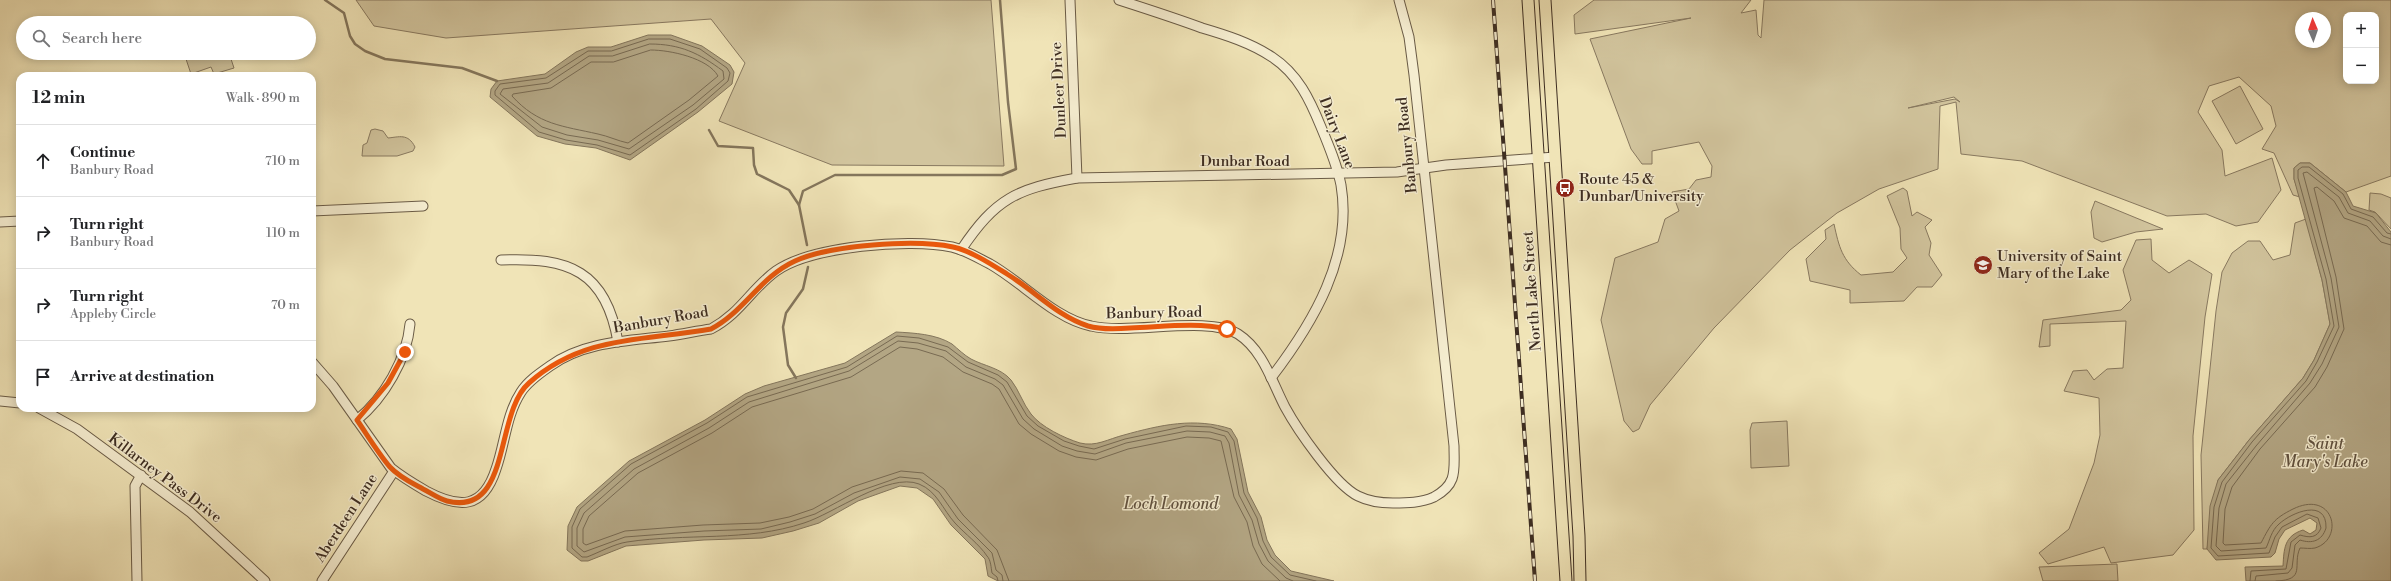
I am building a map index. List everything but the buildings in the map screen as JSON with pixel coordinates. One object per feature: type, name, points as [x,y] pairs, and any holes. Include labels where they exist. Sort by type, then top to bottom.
[{"type":"main road","name":"North Lake Street","points":[[1528,0],[1566,581]]},
{"type":"main road","name":"North Lake Street","points":[[1545,0],[1580,544],[1580,581]]},
{"type":"street","name":"Dunleer Drive","points":[[1070,0],[1077,178]]},
{"type":"street","name":"Dairy Lane","points":[[1119,0],[1222,34],[1272,57],[1292,74],[1310,101],[1338,175],[1343,212],[1341,239],[1334,268],[1318,306],[1305,330],[1271,378]]},
{"type":"street","name":"Banbury Road","points":[[316,367],[333,386],[394,471],[443,500],[456,503],[473,502],[483,494],[490,485],[496,469],[510,416],[516,402],[528,384],[552,365],[578,351],[595,346],[711,329],[726,321],[739,310],[766,279],[795,260],[814,255],[894,244],[937,245],[962,250],[1007,274],[1071,320],[1091,326],[1111,329],[1204,326],[1227,329],[1250,343],[1260,357],[1287,410],[1310,444],[1334,475],[1356,495],[1378,502],[1411,503],[1430,499],[1444,492],[1450,485],[1454,475],[1453,433],[1422,168],[1412,60],[1400,0]]},
{"type":"street","name":"Dunbar Road","points":[[962,250],[994,208],[1006,200],[1042,184],[1077,178],[1338,175],[1397,172],[1422,168],[1555,157]]},
{"type":"street","points":[[316,210],[423,206]]},
{"type":"street","points":[[0,222],[16,221]]},
{"type":"street","points":[[501,260],[546,260],[567,266],[584,276],[597,288],[608,303],[614,321],[618,342]]},
{"type":"street","points":[[357,420],[388,383],[397,368],[405,352],[410,324]]},
{"type":"street","points":[[0,401],[16,403]]},
{"type":"street","name":"Killarney Pass Drive","points":[[46,412],[78,429],[190,512],[265,581]]},
{"type":"street","name":"Aberdeen Lane","points":[[322,581],[394,471]]},
{"type":"street","points":[[137,581],[135,486],[141,475]]},
{"type":"shaded area","points":[[356,0],[991,0],[1004,166],[832,165],[719,121],[745,63],[711,19],[446,38],[374,26]]},
{"type":"shaded area","points":[[1594,0],[1751,0],[1741,13],[1756,10],[1758,35],[1761,38],[1764,0],[2391,0],[2391,176],[2346,192],[2310,163],[2300,163],[2294,168],[2294,179],[2300,197],[2293,195],[2274,153],[2262,149],[2276,126],[2271,106],[2239,77],[2209,86],[2198,112],[2222,150],[2225,176],[2272,158],[2281,190],[2258,222],[2236,226],[2206,214],[2167,216],[2022,161],[1961,154],[1956,102],[1940,106],[1938,169],[1879,189],[1837,213],[1790,250],[1714,328],[1650,405],[1639,429],[1633,432],[1624,421],[1601,320],[1615,258],[1658,242],[1665,219],[1679,211],[1672,192],[1689,189],[1696,180],[1711,177],[1712,166],[1699,142],[1652,151],[1652,164],[1642,164],[1631,149],[1590,39],[1691,18],[1575,34],[1574,15]],"holes":[[[1954,97],[1960,102],[1955,99],[1908,108]]]},
{"type":"shaded area","points":[[186,60],[231,60],[234,68],[221,72],[213,72],[211,67],[197,72],[190,72]]},
{"type":"shaded area","points":[[2240,86],[2263,129],[2236,144],[2212,101]]},
{"type":"shaded area","points":[[375,129],[383,131],[388,138],[406,138],[415,147],[413,151],[397,156],[362,156],[363,145],[367,143],[371,130]]},
{"type":"shaded area","points":[[1903,188],[1907,191],[1912,216],[1917,212],[1932,220],[1925,227],[1931,243],[1929,255],[1942,275],[1932,287],[1917,287],[1904,301],[1850,303],[1850,290],[1810,281],[1806,259],[1826,239],[1825,230],[1834,224],[1845,258],[1861,275],[1893,272],[1907,258],[1901,249],[1900,228],[1887,196]]},
{"type":"shaded area","points":[[2370,193],[2381,194],[2391,198],[2391,229],[2375,212],[2369,210]]},
{"type":"shaded area","points":[[2095,201],[2163,229],[2136,232],[2102,242],[2094,238],[2091,212]]},
{"type":"shaded area","points":[[2306,219],[2322,280],[2330,324],[2314,360],[2303,378],[2249,440],[2218,480],[2207,549],[2203,549],[2201,455],[2216,311],[2222,272],[2232,253],[2248,241],[2260,241],[2273,260],[2290,255],[2295,223]]},
{"type":"shaded area","points":[[2151,239],[2152,260],[2169,273],[2189,260],[2212,274],[2205,317],[2193,436],[2194,530],[2173,555],[2111,563],[2104,547],[2048,564],[2039,553],[2069,529],[2094,463],[2100,435],[2099,398],[2064,391],[2073,371],[2087,370],[2094,380],[2107,369],[2123,368],[2126,321],[2050,324],[2050,346],[2039,347],[2043,320],[2121,310],[2131,300],[2123,270],[2136,240]]},
{"type":"shaded area","points":[[1787,421],[1789,466],[1751,468],[1750,430],[1752,423]]},
{"type":"shaded area","points":[[2117,564],[2118,581],[2043,581],[2039,567]]},
{"type":"water","points":[[648,35],[671,35],[702,46],[730,65],[734,72],[732,84],[698,112],[630,160],[596,148],[565,144],[537,136],[490,97],[491,89],[497,81],[545,74],[576,52],[588,47],[611,47]]},
{"type":"water","name":"Saint Mary's Lake","points":[[2300,163],[2310,163],[2346,192],[2353,206],[2376,213],[2391,232],[2391,581],[2246,581],[2245,567],[2283,566],[2286,544],[2292,536],[2303,530],[2310,534],[2316,530],[2317,523],[2310,518],[2285,530],[2279,539],[2275,553],[2271,557],[2216,560],[2207,549],[2210,506],[2218,480],[2249,440],[2303,378],[2314,360],[2330,324],[2322,280],[2294,179],[2294,168]]},
{"type":"water","name":"Loch Lomond","points":[[896,332],[939,338],[952,344],[971,359],[1007,376],[1014,384],[1028,410],[1035,419],[1053,432],[1080,443],[1097,443],[1137,431],[1178,424],[1204,423],[1231,429],[1237,439],[1248,492],[1261,517],[1267,540],[1275,555],[1291,571],[1334,581],[998,581],[988,576],[985,559],[951,525],[933,499],[917,488],[900,486],[858,501],[819,523],[762,538],[704,540],[626,546],[588,561],[581,561],[567,550],[568,526],[577,507],[629,461],[705,420],[745,394],[764,386],[845,363]]},
{"type":"waterway","points":[[325,0],[344,13],[350,36],[355,44],[365,51],[385,59],[462,68],[497,81]]},
{"type":"waterway","points":[[799,205],[803,191],[835,175],[1002,175],[1016,169],[1008,102],[1000,0]]},
{"type":"waterway","points":[[709,130],[718,146],[753,148],[754,165],[757,174],[789,190],[799,205],[807,245]]},
{"type":"waterway","points":[[796,378],[788,365],[783,327],[786,313],[803,289],[808,267]]},
{"type":"railway","points":[[1493,0],[1535,581]]},
{"type":"place","name":"Route 45 & Dunbar/University","points":[[1565,188]]},
{"type":"place","name":"University of Saint Mary of the Lake","points":[[1983,265]]},
{"type":"route","points":[[405,352],[388,383],[362,416],[357,420],[391,468],[403,478],[443,500],[456,503],[465,503],[473,502],[483,494],[490,485],[496,469],[510,416],[516,402],[528,384],[552,365],[578,351],[595,346],[711,329],[726,321],[739,310],[766,279],[778,270],[795,260],[814,255],[836,250],[894,244],[919,244],[954,247],[971,254],[1007,274],[1071,320],[1091,326],[1111,329],[1204,326],[1227,329]]}]
